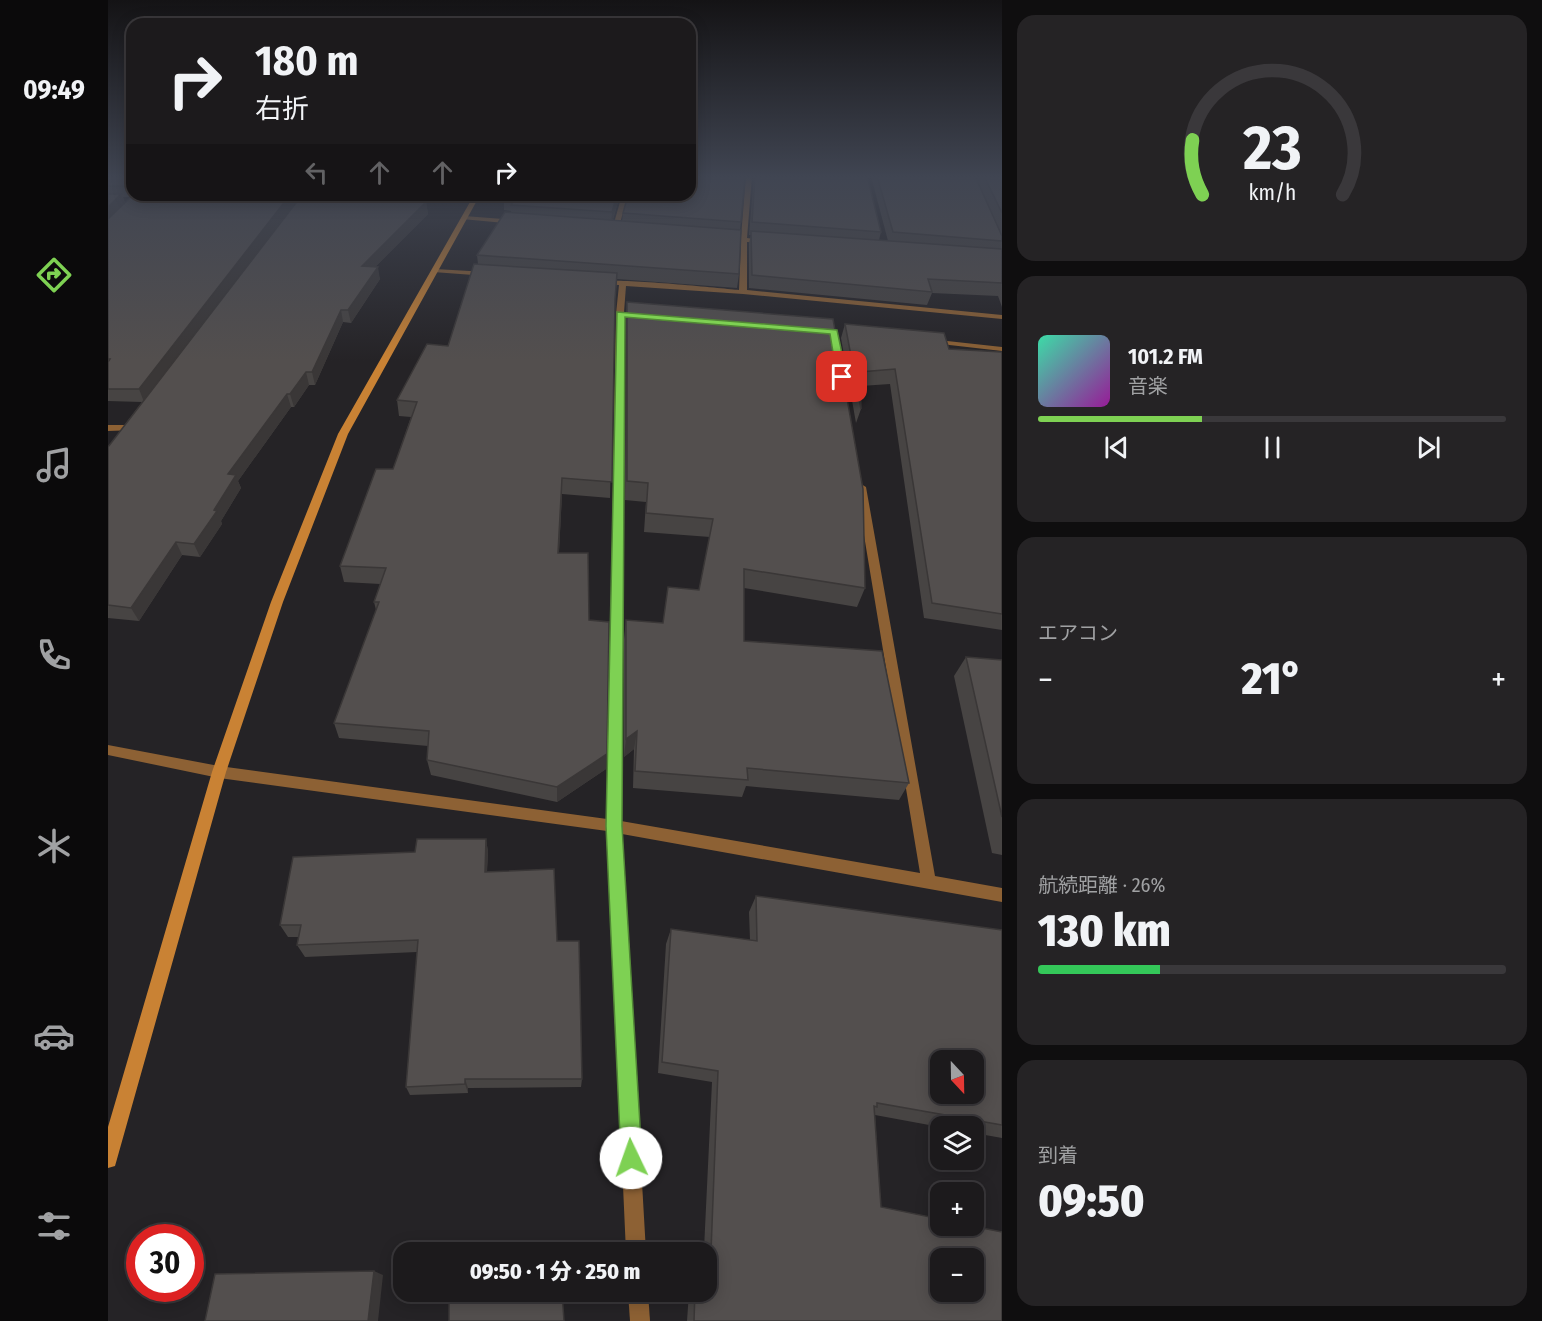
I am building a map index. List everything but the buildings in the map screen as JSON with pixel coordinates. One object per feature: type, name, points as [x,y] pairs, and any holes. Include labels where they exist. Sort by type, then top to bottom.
[{"type":"street","points":[[108,1159],[219,772],[277,602],[343,434],[453,238]]},
{"type":"street","points":[[720,238],[767,241]]},
{"type":"street","points":[[743,292],[744,239]]},
{"type":"street","points":[[435,271],[494,274]]},
{"type":"street","points":[[600,282],[743,292],[1002,317]]},
{"type":"street","points":[[623,283],[620,314],[614,826],[635,1242]]},
{"type":"street","points":[[620,314],[632,315]]},
{"type":"street","points":[[922,340],[1002,349]]},
{"type":"street","points":[[125,436],[140,419]]},
{"type":"street","points":[[108,428],[133,428]]},
{"type":"street","points":[[858,472],[929,882]]},
{"type":"street","points":[[108,750],[219,772],[614,826],[1002,895]]},
{"type":"street","points":[[639,1302],[640,1321]]},
{"type":"route","points":[[631,1158],[614,826],[620,314],[834,332],[842,377]]}]
